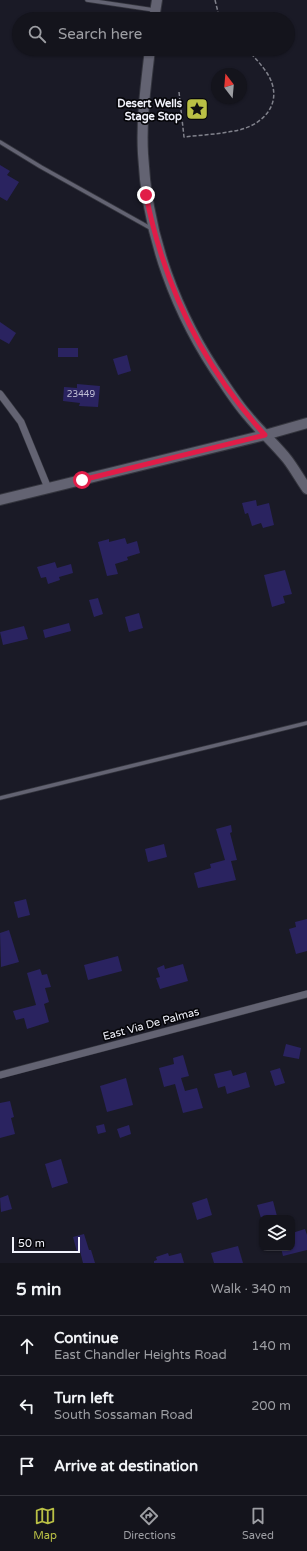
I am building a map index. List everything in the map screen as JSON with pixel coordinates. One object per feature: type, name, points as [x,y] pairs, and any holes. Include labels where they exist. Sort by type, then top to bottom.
[{"type":"main road","points":[[149,56],[144,102],[142,153],[146,195],[153,230],[178,303],[198,342],[222,381],[248,416],[287,458],[307,489]]},
{"type":"main road","points":[[0,500],[265,435],[307,423]]},
{"type":"street","points":[[0,394],[21,422],[48,488]]},
{"type":"street","name":"East Via De Palmas","points":[[0,1075],[307,994]]},
{"type":"lane","points":[[87,0],[156,10]]},
{"type":"lane","points":[[0,142],[41,167],[153,230]]},
{"type":"lane","points":[[0,798],[307,723]]},
{"type":"path","points":[[215,0],[218,12]]},
{"type":"path","points":[[179,92],[184,137],[240,129],[254,124],[267,115],[274,104],[274,94],[272,83],[267,73],[253,56]]},
{"type":"building","points":[[0,165],[10,171],[7,175],[19,182],[7,201],[0,197]]},
{"type":"building","points":[[0,322],[16,333],[9,344],[0,339]]},
{"type":"building","points":[[58,348],[78,348],[78,357],[58,357]]},
{"type":"building","points":[[127,355],[131,371],[118,375],[113,359]]},
{"type":"building","points":[[77,384],[100,386],[98,407],[79,406],[80,403],[63,401],[64,387],[77,388]]},
{"type":"building","points":[[256,500],[257,506],[269,503],[274,525],[263,528],[261,523],[252,526],[248,513],[245,514],[242,503]]},
{"type":"building","points":[[125,538],[127,544],[137,541],[140,553],[127,557],[128,560],[115,564],[118,574],[107,576],[98,542],[109,539],[109,542]]},
{"type":"building","points":[[55,562],[57,568],[71,564],[73,573],[59,577],[60,580],[48,584],[46,577],[41,578],[37,567]]},
{"type":"building","points":[[285,570],[292,594],[283,596],[285,603],[272,607],[264,575]]},
{"type":"building","points":[[98,598],[103,614],[94,617],[89,600]]},
{"type":"building","points":[[139,613],[143,628],[129,632],[125,617]]},
{"type":"building","points":[[69,623],[71,631],[45,638],[43,630]]},
{"type":"building","points":[[24,626],[28,639],[3,645],[0,632]]},
{"type":"building","points":[[231,825],[232,832],[230,833],[237,860],[231,861],[236,880],[198,888],[194,873],[211,868],[210,864],[225,860],[216,829]]},
{"type":"building","points":[[164,844],[167,857],[148,862],[145,849]]},
{"type":"building","points":[[26,899],[30,915],[18,918],[14,902]]},
{"type":"building","points":[[307,919],[307,951],[296,954],[289,929],[296,927],[295,922]]},
{"type":"building","points":[[9,930],[19,962],[1,967],[0,933]]},
{"type":"building","points":[[118,956],[122,971],[88,980],[84,965]]},
{"type":"building","points":[[183,964],[188,981],[160,989],[156,978],[160,977],[157,968],[164,965],[165,969]]},
{"type":"building","points":[[40,969],[42,975],[47,974],[51,987],[45,988],[49,1002],[44,1004],[49,1022],[27,1029],[24,1018],[16,1020],[13,1011],[36,1005],[27,973]]},
{"type":"building","points":[[286,1044],[301,1048],[299,1059],[283,1056]]},
{"type":"building","points":[[183,1055],[189,1076],[181,1078],[185,1091],[197,1088],[203,1108],[183,1113],[175,1084],[164,1087],[159,1068],[174,1064],[173,1058]]},
{"type":"building","points":[[280,1068],[285,1083],[275,1086],[270,1071]]},
{"type":"building","points":[[231,1070],[233,1076],[246,1072],[250,1087],[227,1094],[225,1086],[218,1088],[214,1074]]},
{"type":"building","points":[[126,1078],[133,1105],[107,1112],[100,1086]]},
{"type":"building","points":[[10,1101],[14,1117],[11,1118],[15,1134],[0,1138],[0,1103]]},
{"type":"building","points":[[104,1124],[106,1132],[98,1134],[96,1126]]},
{"type":"building","points":[[129,1125],[131,1134],[120,1138],[117,1129]]},
{"type":"building","points":[[61,1159],[68,1183],[52,1188],[45,1164]]},
{"type":"building","points":[[8,1195],[12,1209],[1,1212],[0,1198]]},
{"type":"building","points":[[207,1198],[212,1215],[197,1220],[192,1203]]},
{"type":"building","points":[[273,1201],[277,1215],[260,1215],[257,1205]]},
{"type":"building","points":[[305,1229],[307,1235],[307,1250],[283,1256],[282,1251],[295,1251],[295,1232]]},
{"type":"building","points":[[84,1234],[95,1263],[83,1263],[80,1251],[77,1252],[73,1237]]},
{"type":"building","points":[[238,1246],[243,1263],[214,1263],[211,1253]]},
{"type":"building","points":[[168,1253],[169,1256],[181,1253],[184,1263],[154,1263],[154,1261],[157,1260],[156,1257]]},
{"type":"place","name":"Desert Wells Stage Stop","points":[[197,109]]},
{"type":"route","points":[[82,480],[265,435],[248,416],[222,381],[198,342],[178,303],[153,230],[146,195]]}]
